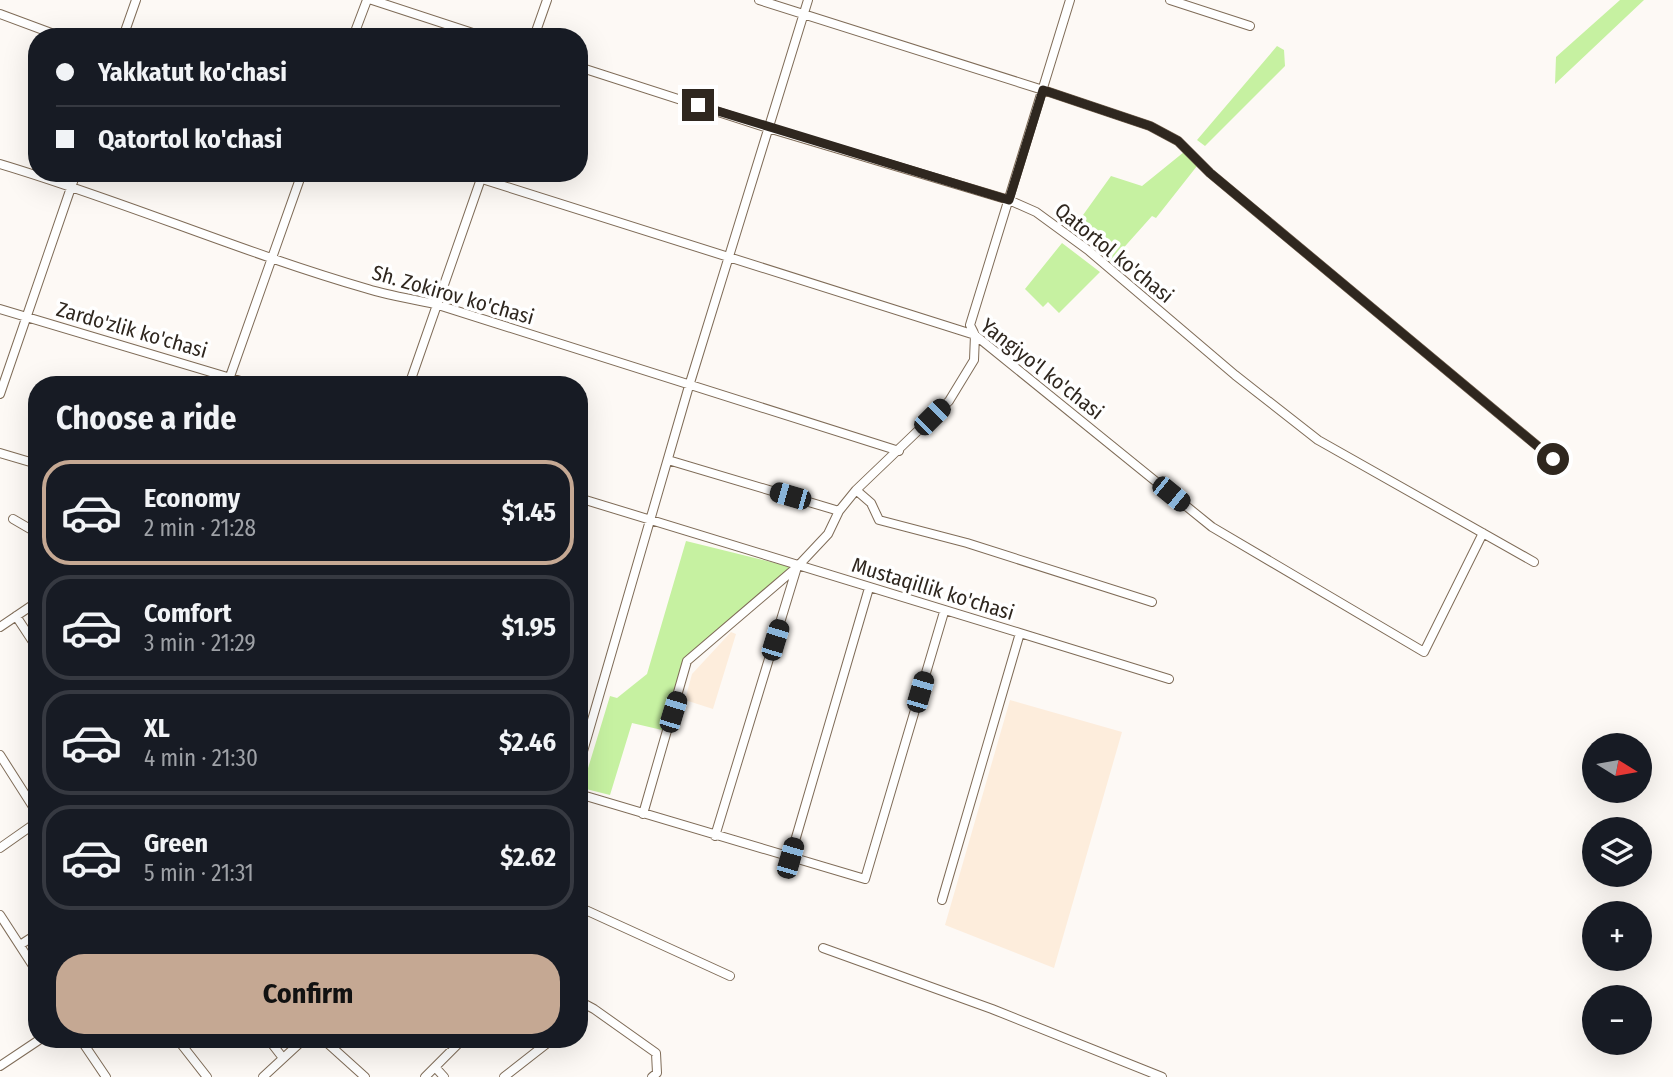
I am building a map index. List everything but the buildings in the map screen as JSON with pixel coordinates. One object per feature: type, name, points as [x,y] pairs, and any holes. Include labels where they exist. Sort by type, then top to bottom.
[{"type":"street","points":[[126,28],[136,0]]},
{"type":"street","points":[[357,28],[369,0],[457,28]]},
{"type":"street","points":[[537,28],[547,0]]},
{"type":"street","points":[[759,0],[1150,126],[1178,141],[1210,173],[1553,459]]},
{"type":"street","points":[[588,734],[689,386],[808,0]]},
{"type":"street","points":[[643,814],[687,661],[797,567],[828,534],[839,511],[856,490],[949,401],[974,360],[975,335],[970,325],[1070,0]]},
{"type":"street","points":[[1170,0],[1250,26]]},
{"type":"street","points":[[0,14],[38,28]]},
{"type":"street","name":"Qatortol ko'chasi","points":[[588,70],[768,128],[1009,200],[1036,212],[1088,250],[1234,375],[1318,440],[1534,562]]},
{"type":"street","name":"Sh. Zokirov ko'chasi","points":[[0,164],[28,172]]},
{"type":"street","name":"Sh. Zokirov ko'chasi","points":[[62,182],[271,259],[371,290],[435,304],[899,451]]},
{"type":"street","points":[[0,394],[73,182]]},
{"type":"street","points":[[230,376],[299,182]]},
{"type":"street","points":[[412,376],[480,182]]},
{"type":"street","name":"Yangiyo'l ko'chasi","points":[[500,182],[975,335],[1212,527],[1424,652],[1483,533]]},
{"type":"street","name":"Zardo'zlik ko'chasi","points":[[0,309],[212,376]]},
{"type":"street","points":[[0,453],[28,461]]},
{"type":"street","points":[[668,460],[839,511]]},
{"type":"street","points":[[856,490],[871,503],[879,520],[967,543],[1152,602]]},
{"type":"street","points":[[588,501],[651,521]]},
{"type":"street","points":[[13,519],[28,528]]},
{"type":"street","name":"Mustaqillik ko'chasi","points":[[651,521],[1020,633],[942,900]]},
{"type":"street","points":[[715,836],[797,567]]},
{"type":"street","points":[[790,858],[869,588]]},
{"type":"street","points":[[0,627],[28,608]]},
{"type":"street","points":[[588,797],[865,879],[944,612]]},
{"type":"street","points":[[16,616],[28,634]]},
{"type":"street","points":[[1020,633],[1169,679]]},
{"type":"street","points":[[0,755],[28,799]]},
{"type":"street","points":[[0,848],[28,828]]},
{"type":"street","points":[[588,911],[730,976]]},
{"type":"street","points":[[0,915],[28,958]]},
{"type":"street","points":[[20,945],[28,940]]},
{"type":"street","points":[[823,948],[992,1009],[1162,1077]]},
{"type":"street","points":[[588,1006],[656,1054],[657,1073],[652,1077]]},
{"type":"street","points":[[0,1066],[28,1047]]},
{"type":"street","points":[[86,1048],[106,1077]]},
{"type":"street","points":[[184,1048],[207,1077]]},
{"type":"street","points":[[275,1048],[283,1058]]},
{"type":"street","points":[[263,1077],[294,1048]]},
{"type":"street","points":[[333,1048],[365,1077]]},
{"type":"street","points":[[425,1077],[454,1048]]},
{"type":"street","points":[[504,1077],[541,1048]]},
{"type":"street","points":[[435,1067],[444,1077]]},
{"type":"shaded area","points":[[731,632],[736,634],[713,709],[685,700],[692,674]]},
{"type":"shaded area","points":[[1010,700],[1122,732],[1054,968],[945,925]]},
{"type":"green space","points":[[1620,0],[1644,0],[1555,84],[1556,57]]},
{"type":"green space","points":[[1277,46],[1284,50],[1285,66],[1205,146],[1197,140]]},
{"type":"green space","points":[[1184,152],[1197,166],[1156,218],[1152,216],[1111,262],[1073,229],[1111,176],[1142,186]]},
{"type":"green space","points":[[1062,243],[1100,272],[1059,313],[1048,302],[1043,307],[1025,289]]},
{"type":"green space","points":[[686,541],[791,567],[684,660],[662,730],[632,723],[610,795],[588,790],[588,768],[610,696],[617,698],[647,674]]},
{"type":"route","points":[[698,105],[1009,200],[1043,90],[1150,126],[1178,141],[1210,173],[1553,459]]}]
